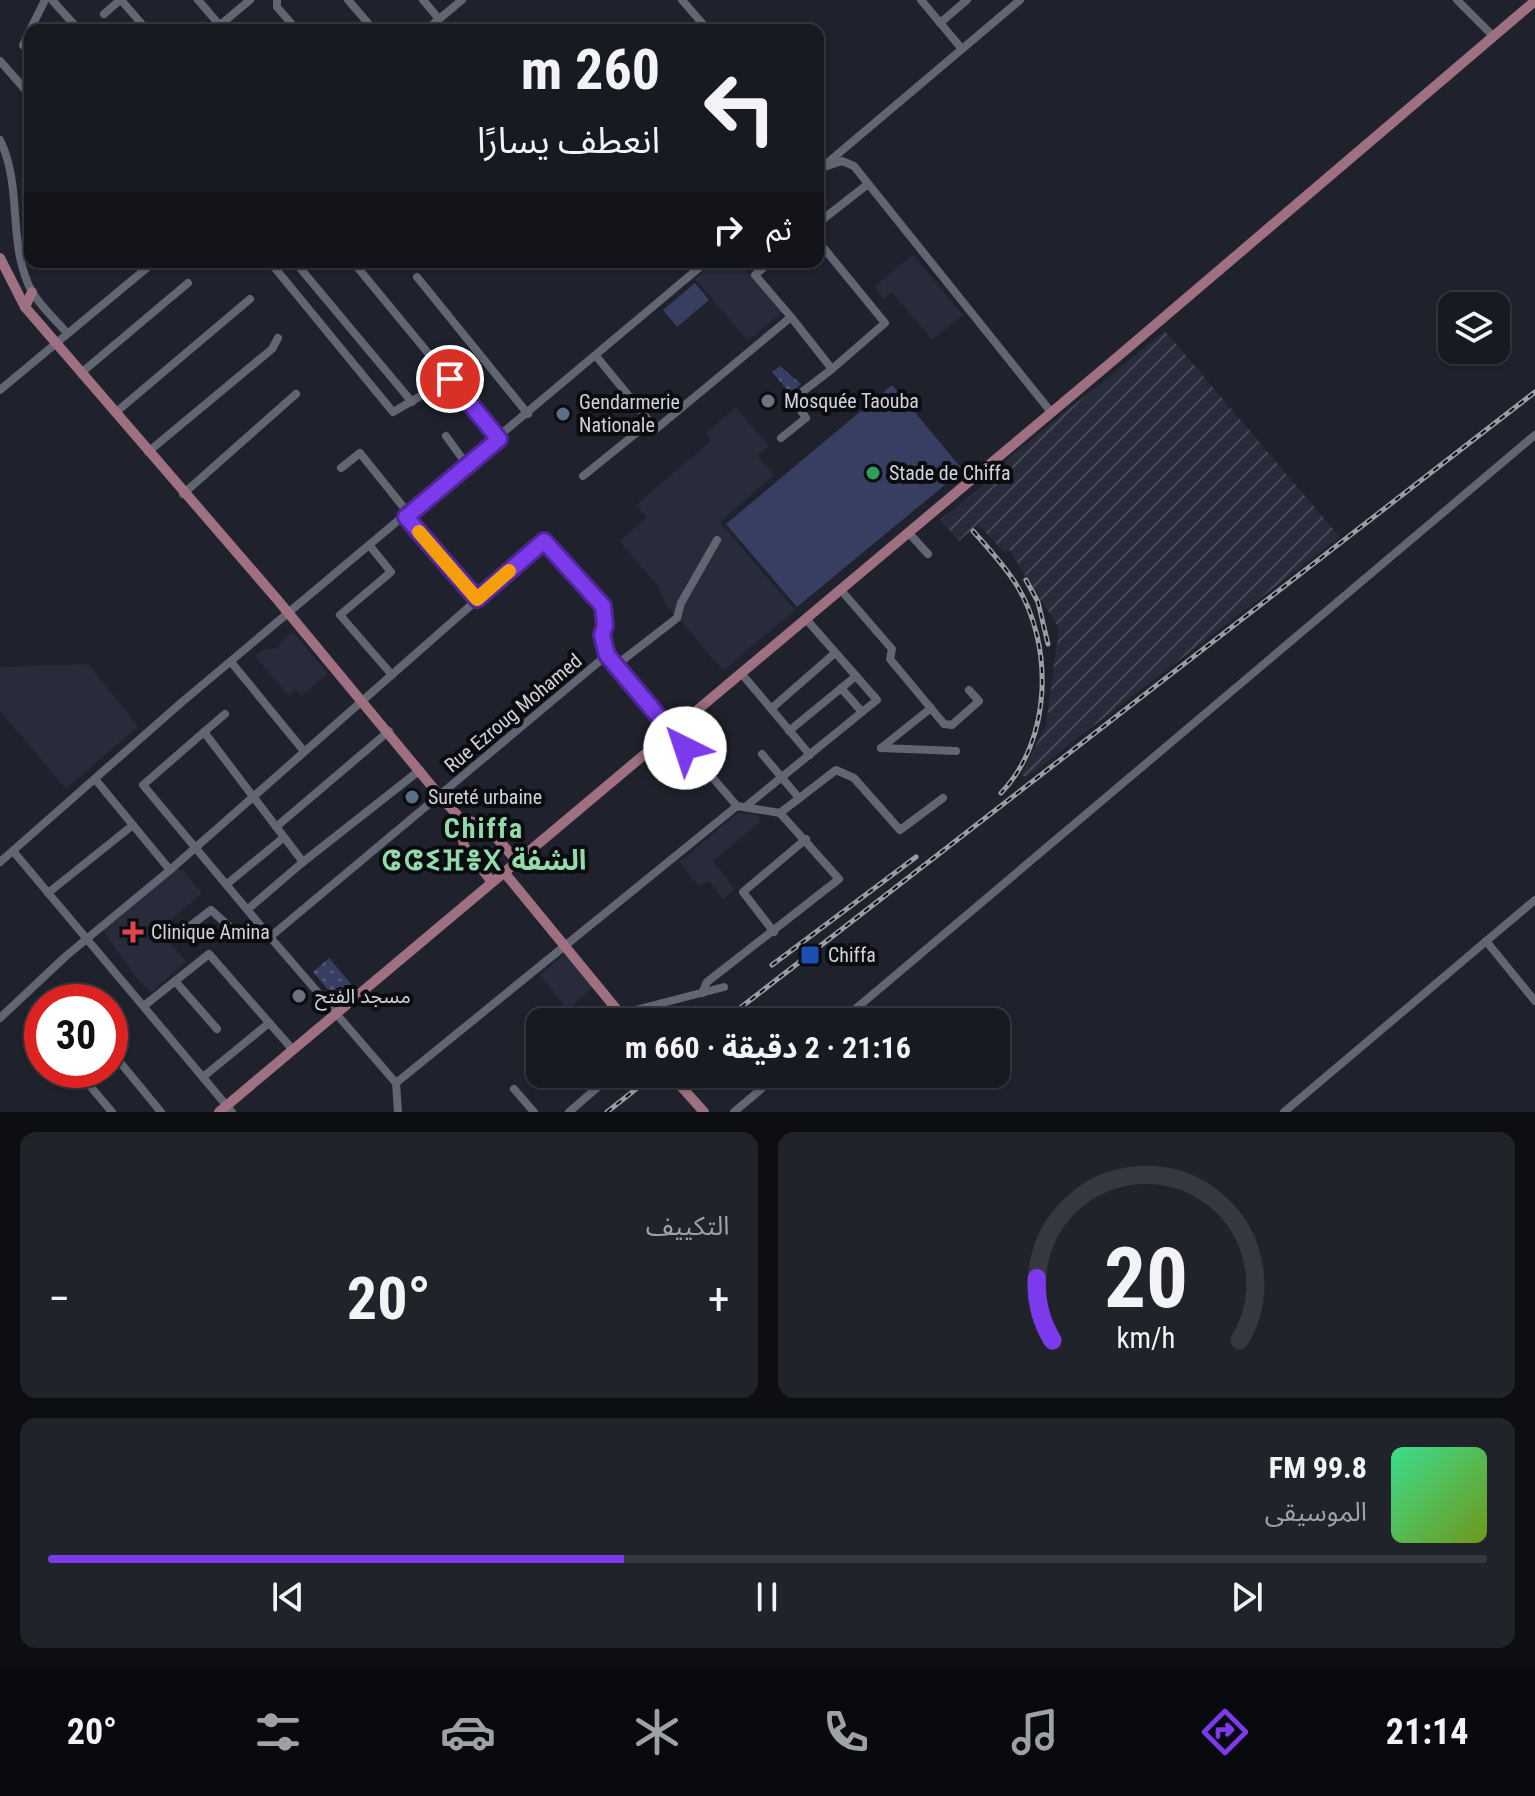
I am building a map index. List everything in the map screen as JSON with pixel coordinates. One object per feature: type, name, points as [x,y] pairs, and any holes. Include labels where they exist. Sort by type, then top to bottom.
[{"type":"main road","points":[[226,1110],[336,1013],[1535,1]]},
{"type":"main road","points":[[0,258],[25,307],[389,731],[439,795],[460,818],[486,826],[517,861]]},
{"type":"main road","points":[[25,307],[32,292]]},
{"type":"main road","points":[[460,818],[464,846],[492,882]]},
{"type":"main road","points":[[504,872],[616,1008]]},
{"type":"main road","points":[[683,1088],[704,1112]]},
{"type":"street","points":[[33,24],[45,0]]},
{"type":"street","points":[[52,0],[74,24]]},
{"type":"street","points":[[104,14],[120,0],[142,24]]},
{"type":"street","points":[[198,0],[219,24]]},
{"type":"street","points":[[226,24],[250,0]]},
{"type":"street","points":[[277,0],[277,7],[292,24]]},
{"type":"street","points":[[348,0],[369,24]]},
{"type":"street","points":[[423,0],[439,19]]},
{"type":"street","points":[[433,24],[462,0]]},
{"type":"street","points":[[682,0],[703,24]]},
{"type":"street","points":[[921,0],[962,49]]},
{"type":"street","points":[[940,23],[967,0]]},
{"type":"street","points":[[824,165],[1020,0]]},
{"type":"street","points":[[1457,0],[1493,36]]},
{"type":"street","points":[[0,61],[24,88]]},
{"type":"street","points":[[0,140],[12,173],[19,252],[24,267]]},
{"type":"street","points":[[824,166],[842,161],[854,166],[1051,412]]},
{"type":"street","points":[[824,218],[868,184]]},
{"type":"street","points":[[781,438],[806,418],[793,399],[885,323],[824,248]]},
{"type":"street","points":[[24,268],[32,292],[67,333]]},
{"type":"street","points":[[0,390],[144,268]]},
{"type":"street","points":[[275,268],[393,412],[450,379]]},
{"type":"street","points":[[300,268],[412,402]]},
{"type":"street","points":[[358,268],[499,439]]},
{"type":"street","points":[[0,862],[231,662],[699,268]]},
{"type":"street","points":[[763,268],[755,275],[832,369]]},
{"type":"street","points":[[417,277],[528,414]]},
{"type":"street","points":[[81,373],[188,283]]},
{"type":"street","points":[[115,413],[250,299]]},
{"type":"street","points":[[596,356],[656,429],[791,317]]},
{"type":"street","points":[[148,452],[272,349],[278,338]]},
{"type":"street","points":[[183,494],[296,394]]},
{"type":"street","points":[[583,476],[650,422]]},
{"type":"street","points":[[857,1008],[1535,435]]},
{"type":"street","points":[[446,436],[467,465]]},
{"type":"street","points":[[341,468],[360,453],[477,599]]},
{"type":"street","points":[[908,532],[928,554]]},
{"type":"street","points":[[615,666],[677,618],[681,603],[717,540]]},
{"type":"street","points":[[0,1018],[85,940],[170,870],[544,541],[603,606],[605,626],[602,635],[607,655],[671,732],[741,806],[780,813],[839,879],[707,982],[702,993]]},
{"type":"street","points":[[370,546],[391,572],[340,615],[392,675]]},
{"type":"street","points":[[840,589],[892,649],[890,659],[944,724],[952,725],[979,701],[969,690]]},
{"type":"street","points":[[396,1083],[565,945],[877,700],[806,619]]},
{"type":"street","points":[[772,708],[835,653]]},
{"type":"street","name":"Rue Ezroug Mohamed","points":[[270,937],[607,655]]},
{"type":"street","points":[[231,662],[303,750]]},
{"type":"street","points":[[741,673],[810,755]]},
{"type":"street","points":[[789,731],[856,676]]},
{"type":"street","points":[[841,688],[862,712]]},
{"type":"street","points":[[931,708],[881,748],[956,751]]},
{"type":"street","points":[[225,714],[143,785],[396,1083],[398,1112]]},
{"type":"street","points":[[276,827],[389,731]]},
{"type":"street","points":[[204,732],[303,862]]},
{"type":"street","points":[[650,749],[679,781],[699,764]]},
{"type":"street","points":[[762,754],[799,798]]},
{"type":"street","points":[[248,909],[420,770]]},
{"type":"street","points":[[780,813],[836,770],[854,778],[900,830],[943,798]]},
{"type":"street","points":[[95,779],[170,870]]},
{"type":"street","points":[[48,893],[133,825]]},
{"type":"street","points":[[227,884],[283,838]]},
{"type":"street","points":[[774,932],[743,892],[806,839]]},
{"type":"street","points":[[13,851],[85,940],[145,1005],[226,1110]]},
{"type":"street","points":[[1284,1112],[1535,900]]},
{"type":"street","points":[[176,937],[211,910],[234,931],[270,937]]},
{"type":"street","points":[[1486,941],[1535,1001]]},
{"type":"street","points":[[145,1005],[209,954],[293,1050]]},
{"type":"street","points":[[175,981],[217,1029]]},
{"type":"street","points":[[655,1008],[724,987]]},
{"type":"street","points":[[203,1077],[269,1023]]},
{"type":"street","points":[[128,1072],[161,1112]]},
{"type":"street","points":[[92,1088],[112,1112]]},
{"type":"street","points":[[569,1112],[597,1088]]},
{"type":"street","points":[[734,1112],[762,1088]]},
{"type":"street","points":[[514,1089],[534,1112]]},
{"type":"shaded area","points":[[913,255],[963,315],[932,340],[892,292],[884,299],[874,287]]},
{"type":"shaded area","points":[[707,268],[744,268],[782,312],[748,341],[695,279]]},
{"type":"shaded area","points":[[695,283],[709,300],[677,327],[663,310]]},
{"type":"shaded area","points":[[1165,331],[1340,537],[1027,777],[1021,775],[1046,725],[1059,628],[1009,550],[1004,552],[978,524],[959,541],[940,520],[983,485],[990,473]]},
{"type":"shaded area","points":[[780,366],[801,384],[790,393],[772,372]]},
{"type":"shaded area","name":"Stade de Chiffa","points":[[892,385],[963,470],[797,607],[726,524]]},
{"type":"shaded area","points":[[736,407],[769,446],[758,456],[774,475],[720,522],[795,610],[723,671],[665,603],[658,586],[619,541],[647,517],[636,505],[711,441],[706,433]]},
{"type":"shaded area","points":[[293,632],[328,674],[301,696],[296,690],[289,696],[255,656],[264,649],[280,648],[278,645]]},
{"type":"shaded area","points":[[88,664],[138,726],[66,789],[0,711],[0,667]]},
{"type":"shaded area","points":[[738,813],[757,814],[761,821],[713,861],[735,889],[723,899],[709,881],[700,887],[679,862]]},
{"type":"shaded area","name":"Clinique Amina","points":[[176,869],[184,871],[202,893],[162,927],[164,936],[186,961],[152,992],[139,981],[101,928]]},
{"type":"shaded area","points":[[565,954],[593,987],[566,1008],[540,975]]},
{"type":"shaded area","points":[[329,958],[351,984],[335,998],[313,972]]},
{"type":"railway","points":[[740,1008],[1535,392]]},
{"type":"railway","points":[[973,531],[1016,584],[1037,635],[1041,663],[1042,692],[1030,747],[1018,771],[1001,793]]},
{"type":"railway","points":[[1026,580],[1038,602],[1048,644]]},
{"type":"railway","points":[[772,965],[916,857]]},
{"type":"railway","points":[[607,1112],[637,1088]]},
{"type":"slow traffic","points":[[419,532],[477,599],[509,571]]},
{"type":"place","name":"Mosquée Taouba","points":[[768,401]]},
{"type":"place","name":"Gendarmerie Nationale","points":[[563,414]]},
{"type":"place","name":"Stade de Chiffa","points":[[873,473]]},
{"type":"place","name":"Sureté urbaine","points":[[412,797]]},
{"type":"place","name":"Clinique Amina","points":[[133,932]]},
{"type":"place","name":"Chiffa","points":[[810,955]]},
{"type":"place","name":"مسجد الفتح","points":[[299,996]]},
{"type":"district","name":"Chiffa ⵛⵛⵉⴼⴻⵝ الشفة","points":[[484,844]]},
{"type":"route","points":[[450,379],[499,439],[406,517],[477,599],[544,541],[603,606],[605,626],[602,635],[607,655],[685,748]]}]
